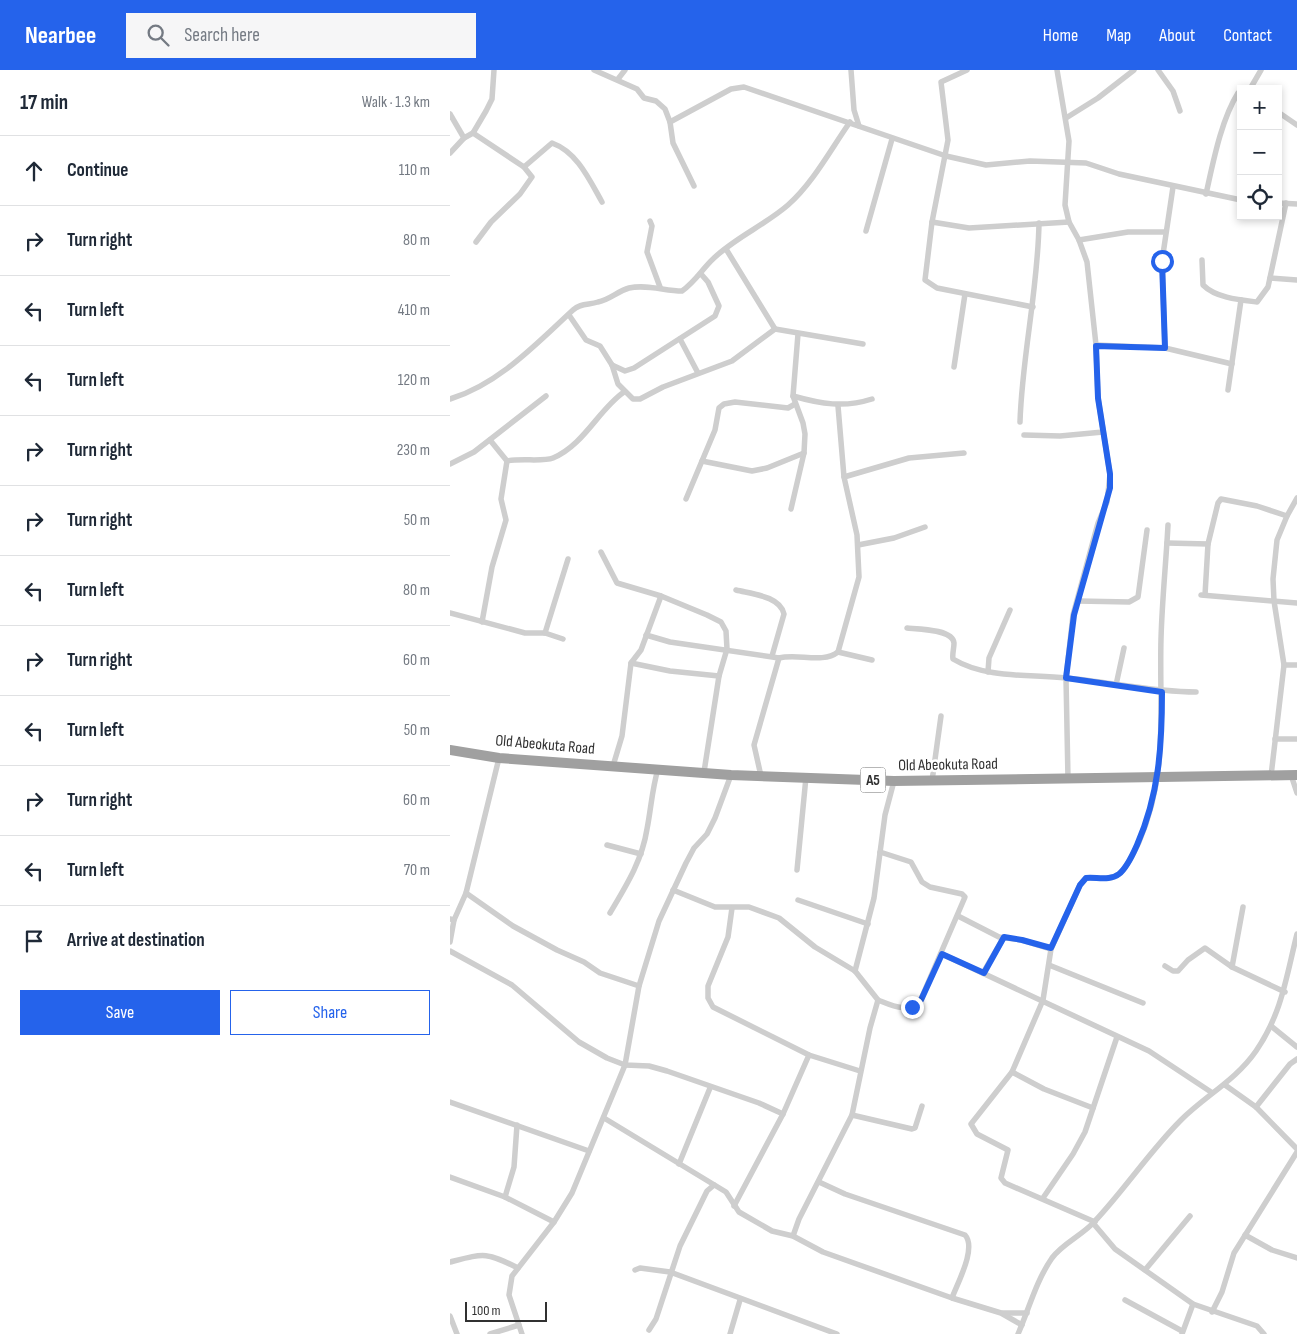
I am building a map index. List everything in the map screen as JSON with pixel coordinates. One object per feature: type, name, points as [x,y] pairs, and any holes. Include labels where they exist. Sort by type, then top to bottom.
[{"type":"highway","name":"Old Abeokuta Road","points":[[450,750],[500,758],[730,775],[894,781],[1294,775]]},
{"type":"street","points":[[450,153],[464,138],[474,133],[492,99],[494,70]]},
{"type":"street","points":[[594,70],[637,89],[644,98],[656,101],[665,109],[670,122],[673,143],[694,186]]},
{"type":"street","points":[[618,79],[625,70]]},
{"type":"street","points":[[851,70],[854,110],[859,126]]},
{"type":"street","points":[[967,70],[941,82],[947,125],[946,156],[932,222],[925,280],[937,288],[1033,307]]},
{"type":"street","points":[[1057,70],[1069,140],[1065,205],[1069,222],[1079,240],[1087,262],[1096,346],[1098,398],[1110,474],[1110,488],[1074,615],[1066,678],[1068,779]]},
{"type":"street","points":[[1066,118],[1098,98],[1134,70]]},
{"type":"street","points":[[1158,70],[1173,91],[1180,111]]},
{"type":"street","points":[[1252,85],[1261,70]]},
{"type":"street","points":[[670,122],[731,90],[744,87],[946,156],[986,165],[1030,161],[1086,163],[1119,174],[1173,187],[1237,199]]},
{"type":"street","points":[[1206,194],[1218,143],[1237,95]]},
{"type":"street","points":[[450,114],[464,138]]},
{"type":"street","points":[[1282,115],[1297,125]]},
{"type":"street","points":[[450,399],[494,379],[583,304],[599,302],[629,288],[660,287],[673,291],[682,291],[701,274],[713,258],[762,223],[772,219],[791,203],[850,122]]},
{"type":"street","points":[[474,133],[524,167],[529,173],[531,180],[491,222],[476,242]]},
{"type":"street","points":[[866,231],[892,139]]},
{"type":"street","points":[[524,167],[552,142],[563,147],[571,154],[602,202]]},
{"type":"street","points":[[1165,348],[1162,261],[1173,187]]},
{"type":"street","points":[[1282,203],[1297,204]]},
{"type":"street","points":[[1202,260],[1203,285],[1208,290],[1242,300],[1257,302],[1263,297],[1270,278],[1286,203]]},
{"type":"street","points":[[650,221],[652,226],[647,252],[660,287]]},
{"type":"street","points":[[932,222],[969,228],[1069,222]]},
{"type":"street","points":[[1020,422],[1021,390],[1038,258],[1039,223]]},
{"type":"street","points":[[1079,240],[1128,232],[1165,232]]},
{"type":"street","points":[[726,249],[775,329],[864,344]]},
{"type":"street","points":[[612,365],[625,371],[634,368],[715,316],[719,306],[711,288],[701,274]]},
{"type":"street","points":[[1270,278],[1297,280]]},
{"type":"street","points":[[954,368],[966,294]]},
{"type":"street","points":[[1228,390],[1242,300]]},
{"type":"street","points":[[569,315],[583,336],[600,346],[612,365],[618,384],[633,400],[640,399],[698,373],[732,361],[775,329]]},
{"type":"street","points":[[791,509],[804,453],[803,423],[793,396],[798,334]]},
{"type":"street","points":[[680,339],[698,373]]},
{"type":"street","points":[[1096,346],[1165,348],[1232,364]]},
{"type":"street","points":[[507,461],[520,458],[551,459],[558,455],[584,434],[624,392]]},
{"type":"street","points":[[450,464],[474,452],[546,396]]},
{"type":"street","points":[[793,396],[838,406],[872,399]]},
{"type":"street","points":[[686,499],[714,430],[719,408],[724,404],[736,402],[788,408],[795,404]]},
{"type":"street","points":[[646,635],[670,642],[727,648],[779,658],[787,656],[831,657],[838,652],[859,577],[858,545],[844,477],[838,406]]},
{"type":"street","points":[[1024,435],[1060,436],[1103,432]]},
{"type":"street","points":[[482,622],[492,567],[506,520],[501,499],[507,461],[490,440]]},
{"type":"street","points":[[702,461],[752,471],[767,468],[804,453]]},
{"type":"street","points":[[844,477],[909,458],[964,453]]},
{"type":"street","points":[[1271,776],[1284,665],[1274,601],[1277,540],[1286,516],[1297,498]]},
{"type":"street","points":[[1286,516],[1257,506],[1221,500],[1218,503],[1208,544],[1203,595],[1297,603]]},
{"type":"street","points":[[1168,525],[1160,674],[1162,746],[1158,778],[1146,825],[1133,854],[1120,874],[1110,878],[1086,878],[1080,885],[1051,948],[1043,1000],[1012,1072],[972,1121],[972,1128],[977,1134],[1008,1150],[1001,1178],[1005,1183],[1043,1198],[1094,1223],[1115,1249],[1193,1304],[1257,1326],[1264,1334]]},
{"type":"street","points":[[858,545],[894,538],[925,527]]},
{"type":"street","points":[[1078,601],[1136,601],[1146,530]]},
{"type":"street","points":[[1167,543],[1208,544]]},
{"type":"street","points":[[601,552],[617,583],[661,596],[721,622],[726,631],[727,648],[719,676],[704,772]]},
{"type":"street","points":[[545,633],[568,559]]},
{"type":"street","points":[[736,590],[775,601],[782,608],[784,614],[772,656]]},
{"type":"street","points":[[614,766],[622,736],[631,663],[641,650],[661,596]]},
{"type":"street","points":[[988,672],[989,658],[1010,610]]},
{"type":"street","points":[[450,613],[525,633],[545,633],[563,639]]},
{"type":"street","points":[[907,628],[946,633],[952,637],[954,643],[953,659],[988,672],[1066,678],[1162,692],[1196,692]]},
{"type":"street","points":[[1116,685],[1124,648]]},
{"type":"street","points":[[838,652],[872,660]]},
{"type":"street","points":[[761,776],[754,745],[779,658]]},
{"type":"street","points":[[631,663],[670,671],[719,676]]},
{"type":"street","points":[[1284,665],[1297,665]]},
{"type":"street","points":[[932,781],[941,716]]},
{"type":"street","points":[[1274,739],[1297,739]]},
{"type":"street","points":[[450,942],[452,920],[466,893],[500,758]]},
{"type":"street","points":[[610,913],[632,879],[647,830],[652,790],[658,769]]},
{"type":"street","points":[[522,1334],[509,1295],[512,1276],[554,1222],[572,1193],[625,1066],[639,986],[659,921],[694,848],[707,834],[715,818],[730,775]]},
{"type":"street","points":[[1294,775],[1297,793]]},
{"type":"street","points":[[797,870],[806,777]]},
{"type":"street","points":[[855,971],[868,924],[885,816],[894,781]]},
{"type":"street","points":[[608,845],[640,854]]},
{"type":"street","points":[[673,890],[716,907],[749,907],[779,918],[816,947],[855,971],[878,1000],[898,1008],[917,1004],[921,1000],[965,901],[965,897],[962,894],[930,887],[922,882],[911,862],[880,852]]},
{"type":"street","points":[[466,893],[514,926],[557,950],[584,962],[600,973],[639,986]]},
{"type":"street","points":[[798,900],[868,924]]},
{"type":"street","points":[[1232,967],[1243,907]]},
{"type":"street","points":[[732,908],[728,937],[708,986],[708,998],[713,1007],[809,1055],[860,1071]]},
{"type":"street","points":[[958,916],[989,933],[1051,948]]},
{"type":"street","points":[[1018,1334],[1042,1275],[1053,1256],[1094,1223],[1174,1128],[1211,1092],[1225,1085],[1255,1052],[1271,1026],[1285,992],[1297,934]]},
{"type":"street","points":[[984,973],[1004,937]]},
{"type":"street","points":[[1165,966],[1173,971],[1178,971],[1204,948],[1218,955],[1232,967],[1285,992]]},
{"type":"street","points":[[450,951],[512,985],[579,1042],[607,1058],[625,1066],[649,1066],[759,1103],[783,1114]]},
{"type":"street","points":[[942,954],[1149,1051],[1211,1092]]},
{"type":"street","points":[[1049,965],[1143,1003]]},
{"type":"street","points":[[793,1236],[799,1219],[852,1115],[860,1071],[878,1000]]},
{"type":"street","points":[[1271,1026],[1297,1047]]},
{"type":"street","points":[[1043,1198],[1073,1154],[1085,1132],[1116,1037]]},
{"type":"street","points":[[734,1206],[783,1114],[809,1055]]},
{"type":"street","points":[[1256,1107],[1290,1064],[1297,1059]]},
{"type":"street","points":[[1012,1072],[1044,1089],[1093,1108]]},
{"type":"street","points":[[1212,1312],[1222,1292],[1229,1264],[1297,1151],[1256,1107],[1225,1085]]},
{"type":"street","points":[[678,1164],[710,1088]]},
{"type":"street","points":[[450,1102],[589,1151]]},
{"type":"street","points":[[852,1115],[912,1129],[915,1128],[922,1106]]},
{"type":"street","points":[[604,1118],[726,1192],[734,1206],[759,1224],[793,1236],[823,1252],[952,1298],[1001,1313],[1022,1325]]},
{"type":"street","points":[[505,1198],[514,1167],[517,1125]]},
{"type":"street","points":[[450,1177],[505,1198],[554,1222]]},
{"type":"street","points":[[707,1181],[707,1191]]},
{"type":"street","points":[[819,1182],[845,1194],[965,1235],[969,1242],[969,1254],[952,1298]]},
{"type":"street","points":[[649,1330],[663,1299],[670,1272],[680,1246],[707,1191],[714,1185]]},
{"type":"street","points":[[1145,1270],[1190,1216]]},
{"type":"street","points":[[1245,1235],[1272,1250],[1297,1258]]},
{"type":"street","points":[[450,1262],[483,1254],[492,1255],[518,1268]]},
{"type":"street","points":[[635,1270],[640,1268],[670,1272],[740,1300],[837,1334]]},
{"type":"street","points":[[730,1334],[740,1300]]},
{"type":"street","points":[[1125,1300],[1182,1333],[1193,1304]]},
{"type":"street","points":[[1001,1313],[1027,1313]]},
{"type":"street","points":[[450,1316],[457,1334]]},
{"type":"street","points":[[490,1334],[518,1325]]},
{"type":"street","points":[[817,1334],[821,1327]]},
{"type":"route","points":[[912,1007],[921,1000],[942,954],[984,973],[1004,937],[1051,948],[1080,885],[1086,878],[1110,878],[1120,874],[1133,854],[1146,825],[1158,778],[1162,746],[1162,692],[1066,678],[1074,615],[1098,523],[1107,502],[1110,488],[1110,474],[1098,398],[1096,346],[1165,348],[1162,261]]}]
